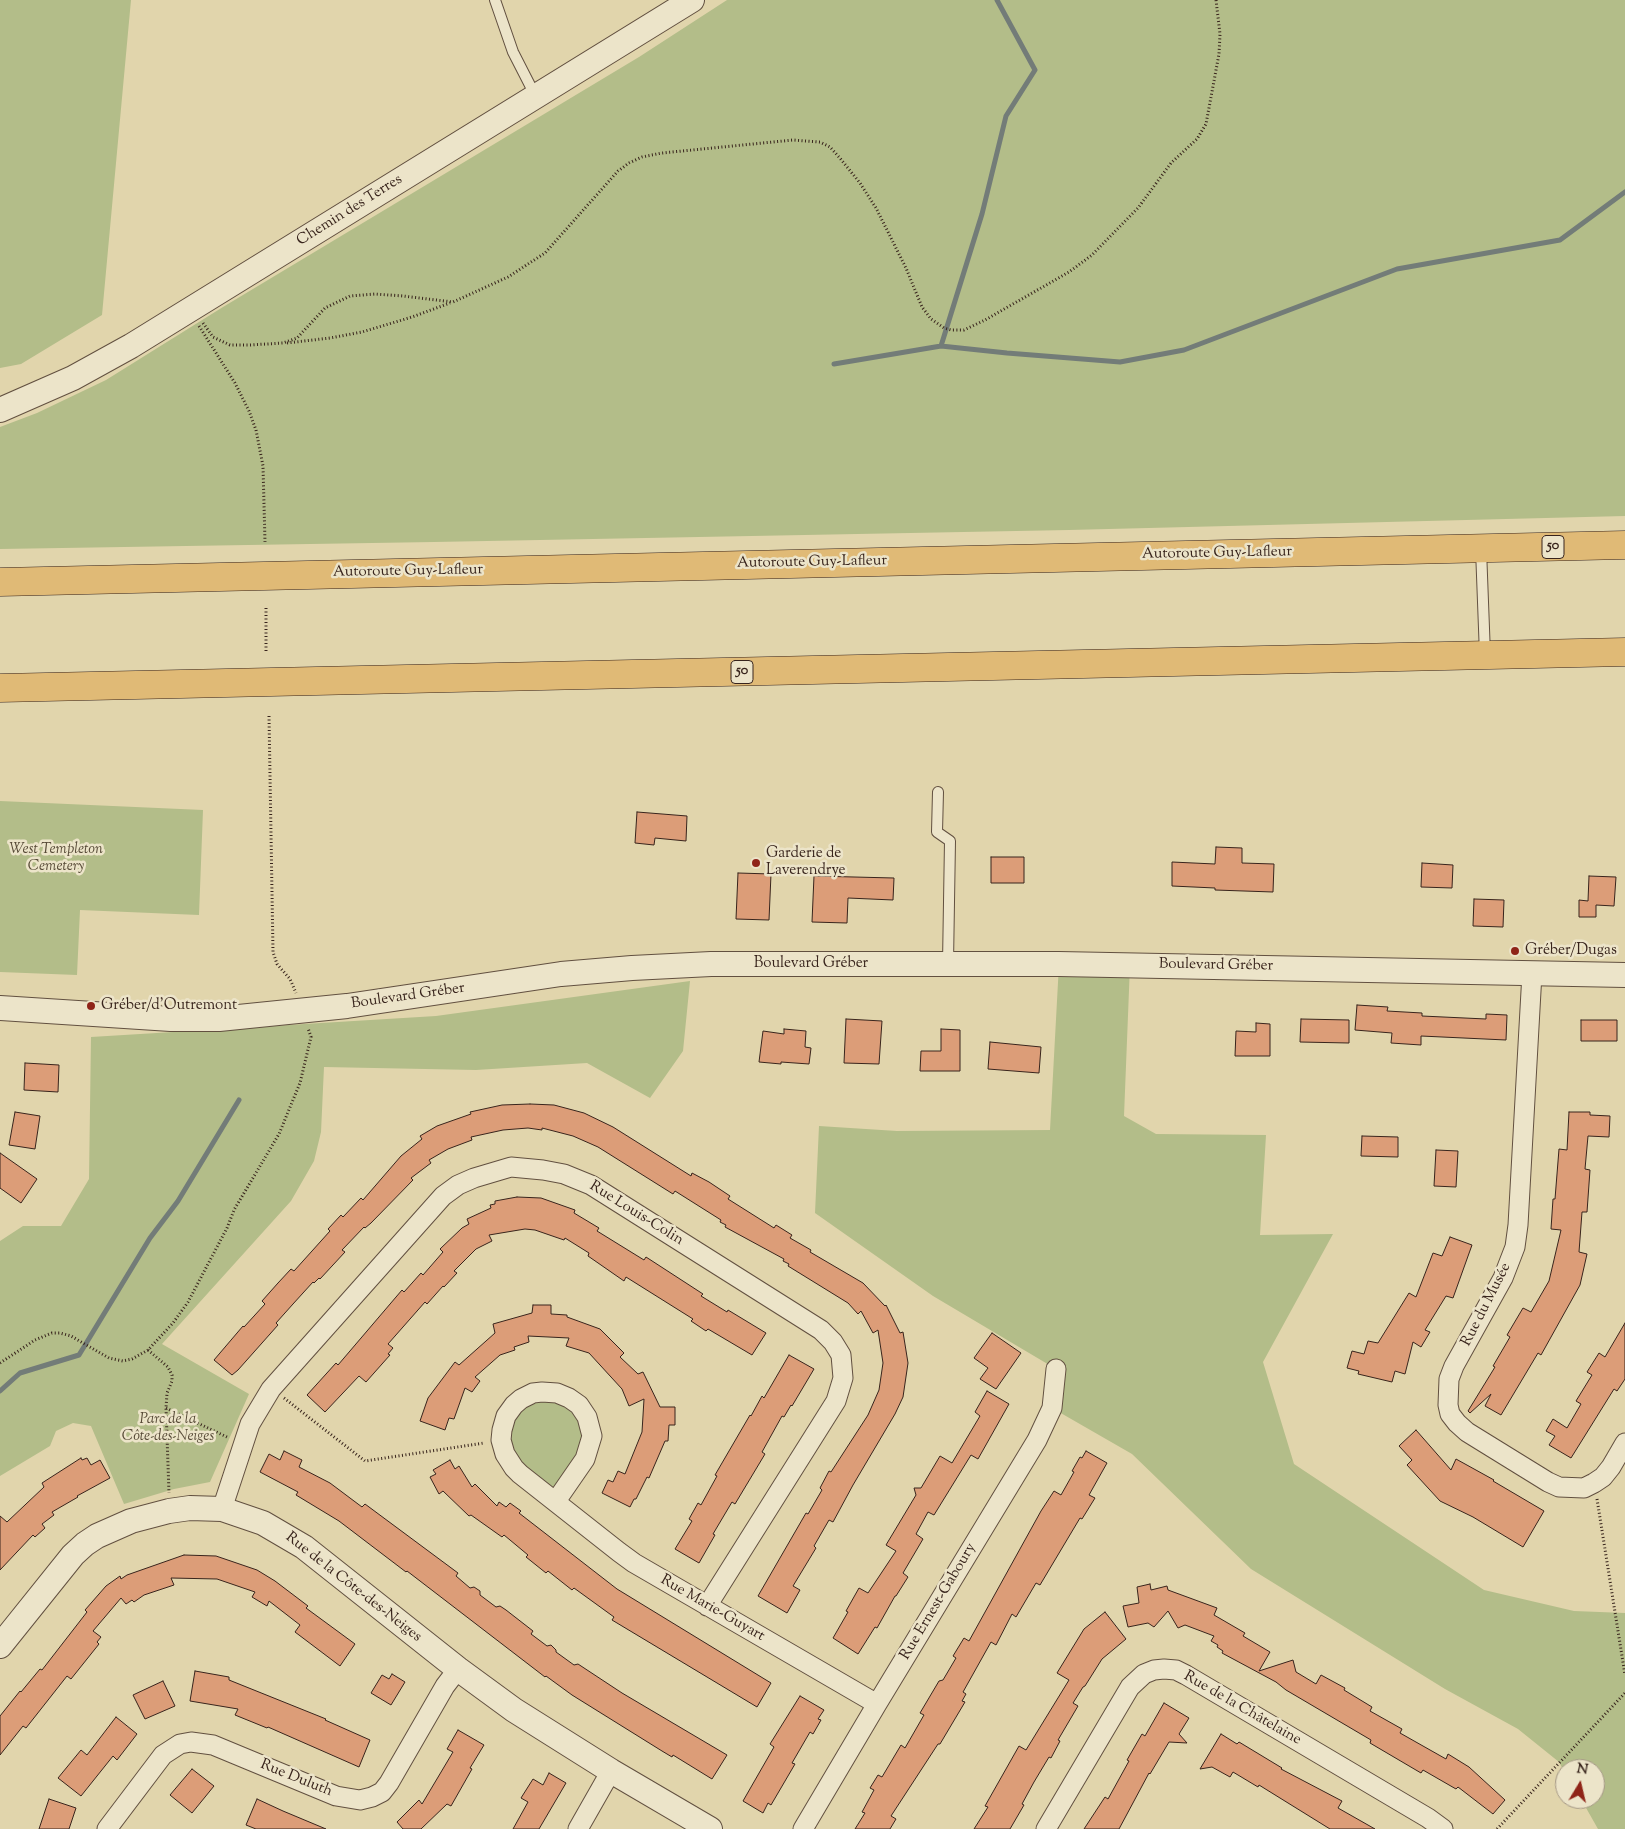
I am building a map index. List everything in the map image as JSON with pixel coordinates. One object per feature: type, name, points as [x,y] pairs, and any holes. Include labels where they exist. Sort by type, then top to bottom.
[{"type":"highway","name":"Autoroute Guy-Lafleur","points":[[0,582],[1625,545]]},
{"type":"highway","name":"50","points":[[0,688],[1625,652]]},
{"type":"street","name":"Chemin des Terres","points":[[0,410],[52,388],[195,315],[536,96],[692,0]]},
{"type":"street","name":"Boulevard Gréber","points":[[0,1008],[171,1019],[220,1019],[347,1006],[561,974],[711,964],[1110,964],[1625,975]]},
{"type":"street","name":"Rue du Musée","points":[[1532,973],[1518,1225],[1515,1247],[1503,1278],[1449,1379],[1448,1405],[1450,1414],[1466,1432],[1548,1482],[1559,1487],[1572,1489],[1584,1488],[1594,1483]]},
{"type":"street","name":"Rue Louis-Colin","points":[[222,1509],[255,1413],[271,1388],[443,1196],[458,1185],[474,1178],[511,1167],[564,1174],[591,1185],[821,1330],[833,1342],[841,1355],[843,1378],[836,1401],[707,1606]]},
{"type":"street","name":"Rue Ernest-Gaboury","points":[[803,1829],[1037,1440],[1052,1408],[1056,1369]]},
{"type":"street","points":[[501,1440],[506,1416],[514,1405],[527,1396],[542,1392],[557,1393],[579,1405],[587,1417],[592,1436],[588,1453],[556,1501]]},
{"type":"street","name":"Rue Marie-Guyart","points":[[501,1440],[505,1454],[514,1468],[634,1563],[877,1704]]},
{"type":"street","points":[[1594,1483],[1603,1477],[1611,1467],[1625,1443]]},
{"type":"street","name":"Rue de la Côte-des-Neiges","points":[[0,1646],[73,1555],[97,1536],[131,1521],[169,1510],[190,1508],[222,1509],[263,1523],[304,1547],[458,1669],[552,1735],[710,1829]]},
{"type":"street","name":"Rue de la Châtelaine","points":[[1046,1829],[1130,1688],[1144,1674],[1164,1668],[1176,1670],[1186,1675],[1428,1818],[1443,1829]]},
{"type":"street","name":"Rue Duluth","points":[[107,1829],[164,1755],[180,1744],[191,1742],[213,1745],[336,1796],[360,1800],[372,1798],[382,1792],[389,1783],[445,1686],[458,1669]]},
{"type":"street","points":[[578,1829],[611,1771]]},
{"type":"lane","points":[[495,0],[513,52],[536,96]]},
{"type":"lane","points":[[1481,548],[1485,655]]},
{"type":"lane","points":[[938,792],[938,832],[950,841],[948,963]]},
{"type":"path","points":[[195,315],[213,337],[224,343],[237,346],[330,338],[362,332],[453,302],[508,277],[545,252],[618,171],[642,157],[662,153],[793,140],[820,142],[830,147],[860,183],[876,208],[906,268],[922,307],[931,319],[944,328],[964,330],[1069,272],[1084,261],[1126,222],[1171,163],[1197,139],[1206,124],[1219,54],[1220,34],[1216,0]]},
{"type":"path","points":[[283,343],[297,338],[325,308],[350,296],[375,294],[453,302]]},
{"type":"path","points":[[195,315],[233,379],[256,430],[264,477],[265,542]]},
{"type":"path","points":[[266,608],[266,651]]},
{"type":"path","points":[[269,716],[273,952],[277,964],[290,979],[296,993]]},
{"type":"path","points":[[0,1363],[35,1340],[52,1333],[62,1333],[71,1336],[109,1358],[132,1359],[148,1350],[173,1323],[188,1302],[227,1228],[234,1210],[279,1134],[300,1083],[307,1058],[310,1037],[306,1023]]},
{"type":"path","points":[[148,1350],[168,1367],[172,1375],[172,1381],[167,1393],[166,1408],[169,1494]]},
{"type":"path","points":[[271,1388],[364,1462],[501,1440]]},
{"type":"path","points":[[166,1408],[243,1445]]},
{"type":"path","points":[[1594,1483],[1625,1675]]},
{"type":"path","points":[[1497,1829],[1625,1693]]},
{"type":"green space","points":[[0,0],[131,0],[102,315],[21,364],[0,368]]},
{"type":"green space","points":[[727,0],[1625,0],[1625,516],[1069,530],[0,549],[0,427],[37,413],[106,380],[223,307],[639,57]]},
{"type":"green space","name":"West Templeton Cemetery","points":[[0,801],[203,810],[199,915],[80,910],[77,975],[0,972]]},
{"type":"green space","points":[[1059,964],[1130,965],[1124,1116],[1156,1134],[1266,1135],[1260,1235],[1333,1234],[1263,1362],[1294,1464],[1484,1590],[1574,1611],[1625,1613],[1625,1829],[1598,1829],[1587,1809],[1605,1809],[1605,1759],[1555,1759],[1518,1729],[1445,1689],[1251,1569],[1132,1454],[1052,1408],[1056,1369],[933,1296],[815,1213],[819,1126],[897,1131],[1050,1130]]},
{"type":"green space","name":"Parc de la Côte-des-Neiges","points":[[690,981],[683,1051],[650,1098],[587,1063],[476,1070],[324,1067],[321,1132],[314,1161],[291,1201],[162,1344],[249,1394],[210,1482],[174,1489],[124,1504],[91,1426],[73,1423],[56,1431],[50,1446],[0,1476],[0,1241],[23,1226],[61,1226],[89,1179],[91,1037],[436,1016]]},
{"type":"green space","points":[[557,1393],[590,1426],[556,1501],[501,1440],[514,1405]]},
{"type":"building","points":[[637,812],[687,816],[686,841],[655,838],[654,845],[635,843]]},
{"type":"building","points":[[1216,847],[1242,848],[1242,863],[1274,864],[1273,892],[1172,886],[1172,862],[1215,864]]},
{"type":"building","points":[[991,857],[1024,857],[1024,883],[991,883]]},
{"type":"building","points":[[1422,863],[1453,865],[1452,888],[1421,887]]},
{"type":"building","points":[[738,873],[771,874],[769,920],[736,919]]},
{"type":"building","points":[[814,876],[894,878],[893,900],[848,898],[847,923],[812,922]]},
{"type":"building","points":[[1589,876],[1616,877],[1614,906],[1596,905],[1596,917],[1579,917],[1579,900],[1588,901]]},
{"type":"building","points":[[1474,899],[1504,900],[1503,927],[1473,926]]},
{"type":"building","points":[[1357,1005],[1388,1007],[1387,1011],[1422,1013],[1422,1016],[1486,1019],[1486,1014],[1507,1015],[1506,1040],[1421,1036],[1421,1045],[1391,1043],[1392,1033],[1355,1030]]},
{"type":"building","points":[[846,1019],[882,1021],[879,1064],[844,1063]]},
{"type":"building","points":[[1301,1019],[1349,1020],[1349,1043],[1300,1042]]},
{"type":"building","points":[[1581,1020],[1617,1020],[1617,1041],[1581,1041]]},
{"type":"building","points":[[1256,1023],[1270,1024],[1270,1056],[1235,1056],[1236,1031],[1256,1032]]},
{"type":"building","points":[[784,1029],[806,1031],[805,1047],[811,1048],[809,1064],[759,1062],[763,1031],[784,1034]]},
{"type":"building","points":[[941,1029],[960,1030],[960,1071],[920,1071],[921,1051],[941,1051]]},
{"type":"building","points":[[990,1042],[1041,1047],[1039,1073],[988,1069]]},
{"type":"building","points":[[25,1063],[59,1065],[58,1092],[24,1090]]},
{"type":"building","points":[[502,1105],[554,1105],[584,1113],[613,1127],[691,1176],[692,1173],[709,1182],[730,1196],[728,1199],[774,1228],[776,1225],[792,1235],[790,1238],[811,1250],[810,1252],[863,1283],[886,1305],[900,1333],[903,1332],[908,1363],[903,1397],[833,1522],[829,1520],[814,1546],[816,1548],[793,1586],[800,1590],[787,1613],[758,1596],[806,1513],[808,1514],[822,1490],[820,1488],[829,1471],[831,1472],[868,1415],[879,1390],[883,1363],[878,1330],[873,1333],[861,1311],[858,1314],[848,1303],[788,1266],[789,1264],[783,1261],[784,1259],[725,1227],[726,1225],[720,1222],[721,1220],[675,1191],[673,1194],[598,1147],[573,1136],[542,1128],[542,1130],[528,1128],[503,1130],[471,1137],[472,1140],[448,1149],[429,1160],[431,1163],[411,1178],[413,1180],[342,1250],[345,1252],[293,1304],[276,1323],[278,1325],[238,1370],[232,1375],[214,1360],[265,1304],[262,1301],[278,1283],[291,1269],[294,1271],[330,1231],[328,1229],[341,1215],[343,1217],[361,1198],[363,1200],[401,1156],[422,1139],[420,1136],[437,1126],[471,1114],[470,1112]]},
{"type":"building","points":[[15,1112],[40,1116],[35,1149],[9,1145]]},
{"type":"building","points":[[1569,1112],[1590,1112],[1590,1115],[1610,1116],[1609,1137],[1588,1136],[1585,1169],[1590,1170],[1587,1212],[1582,1212],[1579,1252],[1587,1254],[1580,1285],[1541,1355],[1538,1353],[1501,1415],[1485,1406],[1491,1394],[1470,1413],[1468,1411],[1495,1367],[1493,1366],[1510,1337],[1507,1335],[1523,1308],[1531,1312],[1549,1281],[1561,1230],[1551,1229],[1553,1199],[1555,1199],[1559,1149],[1567,1150]]},
{"type":"building","points":[[1362,1136],[1398,1137],[1398,1157],[1361,1156]]},
{"type":"building","points":[[1436,1150],[1458,1151],[1456,1187],[1434,1186]]},
{"type":"building","points":[[0,1153],[37,1179],[21,1203],[0,1188]]},
{"type":"building","points":[[517,1197],[541,1198],[575,1210],[574,1213],[599,1228],[597,1231],[644,1260],[646,1257],[703,1294],[701,1296],[766,1333],[752,1355],[708,1329],[706,1331],[691,1321],[693,1319],[626,1277],[624,1281],[588,1256],[589,1253],[565,1238],[564,1240],[535,1230],[525,1229],[489,1235],[492,1241],[476,1249],[454,1271],[457,1273],[427,1304],[425,1302],[388,1344],[393,1348],[388,1354],[390,1355],[366,1382],[359,1376],[325,1412],[307,1395],[336,1363],[338,1365],[402,1290],[404,1292],[421,1273],[423,1275],[443,1252],[440,1249],[462,1228],[469,1224],[467,1219],[491,1208],[490,1205],[495,1204],[495,1201]]},
{"type":"building","points":[[1450,1237],[1472,1245],[1453,1298],[1446,1296],[1425,1330],[1430,1332],[1421,1347],[1413,1342],[1405,1374],[1395,1371],[1392,1382],[1358,1374],[1359,1371],[1347,1368],[1352,1351],[1364,1354],[1368,1341],[1378,1343],[1409,1293],[1416,1297],[1433,1253],[1442,1256]]},
{"type":"building","points":[[533,1305],[551,1305],[551,1314],[567,1315],[567,1317],[600,1329],[624,1353],[620,1357],[638,1374],[643,1372],[660,1407],[675,1407],[675,1425],[669,1425],[668,1441],[665,1441],[649,1478],[647,1477],[630,1507],[602,1493],[608,1480],[613,1482],[618,1471],[625,1474],[642,1432],[644,1399],[629,1406],[622,1389],[589,1353],[566,1346],[569,1338],[528,1336],[529,1342],[514,1347],[515,1350],[500,1355],[475,1377],[480,1381],[472,1392],[465,1388],[454,1419],[449,1418],[445,1430],[420,1421],[428,1398],[455,1362],[459,1365],[495,1333],[493,1324],[532,1313]]},
{"type":"building","points":[[1625,1323],[1625,1379],[1617,1391],[1614,1389],[1571,1458],[1549,1445],[1555,1436],[1546,1431],[1553,1419],[1567,1428],[1581,1404],[1576,1401],[1592,1375],[1587,1372],[1599,1353],[1605,1357]]},
{"type":"building","points":[[992,1333],[1021,1353],[996,1389],[980,1379],[988,1368],[974,1358]]},
{"type":"building","points":[[789,1355],[814,1369],[792,1406],[784,1417],[782,1416],[762,1452],[765,1454],[735,1504],[732,1502],[699,1563],[675,1549],[692,1521],[689,1519],[698,1503],[701,1505],[717,1476],[715,1475],[750,1415],[762,1396],[764,1398]]},
{"type":"building","points":[[987,1391],[1009,1404],[978,1459],[971,1455],[934,1515],[928,1512],[916,1534],[923,1539],[903,1573],[908,1577],[877,1628],[875,1627],[858,1654],[833,1638],[848,1612],[846,1611],[859,1588],[868,1593],[896,1551],[886,1545],[916,1495],[914,1488],[921,1488],[940,1456],[952,1463],[980,1416],[975,1412]]},
{"type":"building","points":[[1416,1430],[1451,1470],[1456,1459],[1544,1511],[1523,1547],[1473,1517],[1440,1501],[1407,1465],[1412,1460],[1399,1446]]},
{"type":"building","points":[[284,1451],[302,1460],[299,1467],[330,1483],[362,1507],[365,1504],[458,1573],[456,1576],[470,1588],[474,1587],[480,1591],[480,1595],[496,1607],[500,1606],[506,1610],[533,1631],[531,1634],[547,1646],[551,1645],[556,1652],[574,1665],[578,1664],[622,1693],[727,1755],[712,1779],[673,1755],[672,1757],[662,1751],[545,1677],[339,1521],[296,1495],[298,1492],[260,1472],[269,1454],[280,1460]]},
{"type":"building","points":[[1086,1451],[1107,1463],[1089,1495],[1095,1498],[1082,1519],[1080,1518],[1040,1585],[1036,1583],[1016,1617],[1012,1614],[996,1645],[991,1642],[963,1692],[966,1694],[962,1701],[965,1702],[940,1744],[938,1744],[891,1816],[896,1819],[890,1829],[855,1829],[865,1813],[862,1812],[874,1790],[870,1788],[878,1775],[882,1777],[901,1745],[905,1748],[924,1715],[920,1713],[939,1681],[943,1680],[956,1658],[953,1656],[964,1638],[969,1641],[1041,1511],[1054,1491],[1061,1495],[1074,1472],[1072,1471]]},
{"type":"building","points":[[81,1458],[82,1460],[87,1458],[91,1465],[100,1460],[110,1478],[52,1512],[54,1515],[42,1524],[45,1528],[35,1537],[33,1535],[0,1570],[0,1516],[7,1522],[44,1487],[42,1483]]},
{"type":"building","points":[[450,1460],[455,1469],[459,1466],[472,1487],[475,1484],[497,1506],[499,1502],[506,1507],[510,1503],[521,1511],[519,1513],[617,1589],[771,1683],[757,1707],[612,1620],[614,1617],[574,1588],[572,1590],[548,1571],[546,1573],[526,1557],[528,1555],[504,1535],[502,1537],[471,1515],[469,1516],[443,1491],[439,1494],[430,1477],[436,1474],[433,1470]]},
{"type":"building","points":[[184,1555],[216,1556],[257,1570],[275,1581],[308,1606],[306,1608],[355,1644],[340,1666],[295,1632],[300,1625],[269,1601],[267,1606],[252,1597],[255,1592],[217,1579],[171,1578],[174,1585],[144,1595],[134,1602],[132,1600],[126,1604],[121,1598],[93,1631],[101,1637],[97,1642],[99,1644],[71,1679],[67,1676],[26,1728],[23,1726],[0,1755],[0,1716],[40,1669],[42,1670],[87,1612],[85,1610],[106,1586],[120,1576],[121,1579],[127,1575]]},
{"type":"building","points":[[1150,1584],[1151,1590],[1167,1586],[1168,1590],[1217,1608],[1214,1615],[1245,1633],[1243,1636],[1270,1652],[1259,1671],[1293,1660],[1296,1672],[1316,1684],[1321,1675],[1345,1688],[1344,1690],[1372,1707],[1370,1711],[1402,1729],[1400,1733],[1446,1759],[1448,1754],[1469,1767],[1505,1800],[1493,1814],[1458,1787],[1456,1789],[1423,1770],[1421,1773],[1370,1743],[1371,1740],[1286,1690],[1276,1682],[1222,1653],[1223,1651],[1217,1647],[1218,1645],[1211,1641],[1214,1636],[1185,1625],[1178,1628],[1168,1611],[1154,1627],[1148,1623],[1128,1627],[1123,1606],[1139,1603],[1137,1587]]},
{"type":"building","points":[[1105,1612],[1126,1639],[1102,1659],[1073,1703],[1078,1706],[1058,1740],[1060,1741],[1051,1758],[1049,1757],[1034,1782],[1022,1804],[1024,1805],[1010,1829],[974,1829],[988,1807],[985,1806],[1019,1746],[1026,1750],[1069,1680],[1057,1673],[1084,1629]]},
{"type":"building","points":[[195,1671],[229,1677],[229,1680],[326,1719],[370,1740],[359,1767],[268,1727],[235,1715],[238,1709],[190,1701]]},
{"type":"building","points":[[392,1674],[405,1682],[391,1705],[371,1693],[382,1675],[389,1679]]},
{"type":"building","points":[[163,1681],[175,1706],[145,1719],[133,1695]]},
{"type":"building","points":[[800,1696],[824,1710],[818,1719],[821,1720],[813,1734],[810,1732],[792,1763],[795,1764],[771,1805],[768,1803],[763,1813],[743,1801],[774,1747],[770,1744]]},
{"type":"building","points":[[1164,1703],[1189,1718],[1179,1734],[1187,1743],[1169,1742],[1149,1773],[1119,1829],[1084,1829],[1105,1797],[1108,1799],[1142,1734],[1145,1736]]},
{"type":"building","points":[[116,1717],[137,1734],[117,1760],[113,1756],[81,1796],[58,1778],[81,1750],[87,1755]]},
{"type":"building","points":[[458,1730],[484,1745],[470,1768],[472,1769],[451,1806],[447,1804],[421,1829],[403,1829],[397,1822],[419,1800],[422,1804],[453,1752],[447,1749]]},
{"type":"building","points":[[1221,1734],[1237,1744],[1239,1742],[1281,1769],[1342,1801],[1338,1808],[1375,1829],[1330,1829],[1259,1785],[1258,1787],[1233,1772],[1230,1777],[1212,1767],[1200,1769]]},
{"type":"building","points":[[192,1769],[214,1786],[192,1813],[170,1795]]},
{"type":"building","points":[[549,1773],[566,1783],[539,1829],[513,1829],[528,1802],[521,1798],[533,1779],[543,1785]]},
{"type":"building","points":[[49,1799],[76,1808],[69,1829],[39,1829]]},
{"type":"building","points":[[257,1799],[326,1829],[256,1829],[246,1825]]},
{"type":"waterway","points":[[941,346],[982,214],[1006,116],[1035,70],[997,0]]},
{"type":"waterway","points":[[834,364],[941,346],[1120,362],[1184,350],[1397,269],[1560,240],[1625,192]]},
{"type":"waterway","points":[[0,1391],[20,1373],[79,1355],[150,1238],[178,1201],[239,1100]]},
{"type":"place","name":"Garderie de Laverendrye","points":[[756,863]]},
{"type":"place","name":"Gréber/Dugas","points":[[1515,951]]},
{"type":"place","name":"Gréber/d'Outremont","points":[[91,1006]]}]
